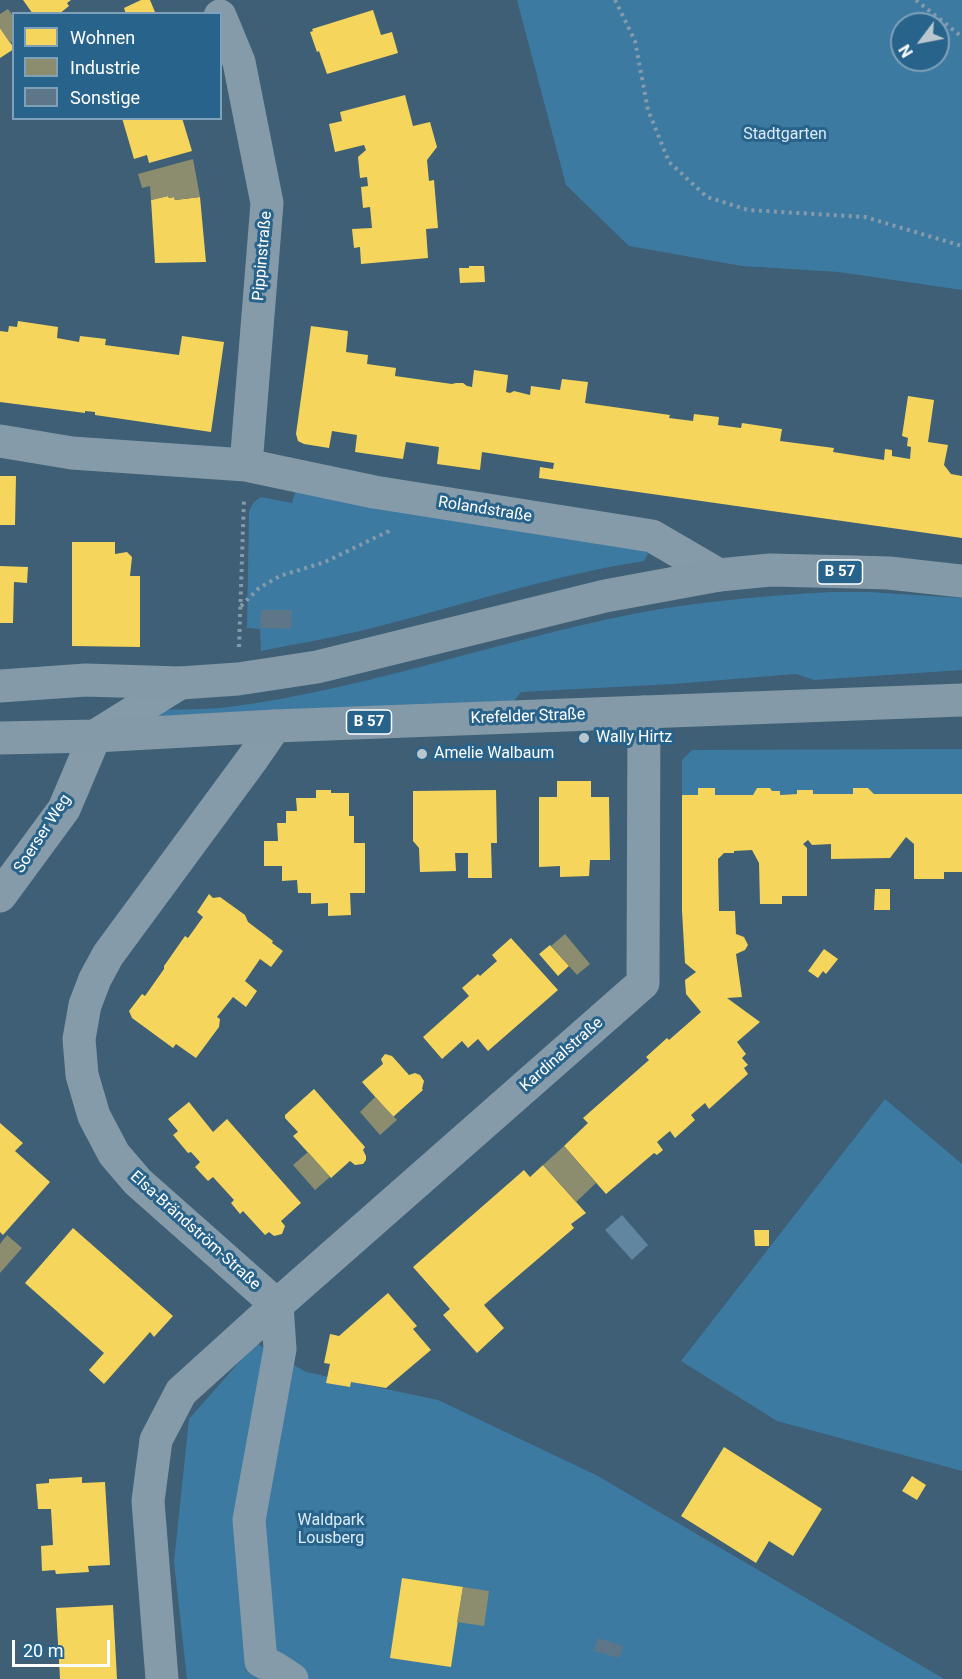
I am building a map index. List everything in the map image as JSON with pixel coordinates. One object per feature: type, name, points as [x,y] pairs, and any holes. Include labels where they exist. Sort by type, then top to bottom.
[{"type":"main road","name":"B 57","points":[[0,686],[86,680],[180,683],[238,679],[317,667],[605,596],[719,575],[770,570],[889,573],[962,581]]},
{"type":"main road","name":"Krefelder Straße","points":[[0,738],[962,700]]},
{"type":"street","name":"Pippinstraße","points":[[222,20],[239,62],[267,202],[246,465]]},
{"type":"street","name":"Rolandstraße","points":[[0,441],[72,453],[246,465],[374,492],[652,537],[719,575]]},
{"type":"street","points":[[95,736],[180,683]]},
{"type":"street","name":"Kardinalstraße","points":[[277,1305],[643,983],[644,712]]},
{"type":"street","name":"Elsa-Brändström-Straße","points":[[162,1679],[148,1501],[156,1440],[181,1392],[277,1305],[138,1182],[114,1154],[94,1116],[82,1075],[79,1039],[85,1005],[108,955],[275,726]]},
{"type":"street","name":"Soerser Weg","points":[[0,896],[64,808],[95,736]]},
{"type":"street","points":[[277,1305],[280,1349],[249,1520],[261,1661],[292,1679]]},
{"type":"path","points":[[615,0],[635,41],[648,110],[669,162],[707,197],[748,210],[865,217],[962,246]]},
{"type":"path","points":[[916,0],[962,37]]},
{"type":"path","points":[[238,679],[246,465]]},
{"type":"path","points":[[241,606],[259,588],[280,576],[325,562],[389,531],[421,500]]},
{"type":"green space","name":"Stadtgarten","points":[[517,0],[962,0],[962,290],[839,272],[742,266],[629,246],[566,185]]},
{"type":"green space","points":[[296,490],[644,549],[648,554],[644,561],[572,575],[335,637],[261,651],[260,629],[247,628],[249,511],[254,502],[261,497],[292,503]]},
{"type":"green space","points":[[831,592],[962,598],[962,670],[814,680],[796,674],[673,684],[521,692],[514,701],[157,716],[157,710],[229,707],[331,689],[532,637],[657,609],[781,595]]},
{"type":"green space","points":[[962,749],[962,794],[874,794],[868,788],[853,788],[853,794],[813,794],[813,790],[797,790],[797,794],[780,795],[780,791],[757,788],[753,795],[715,795],[715,788],[699,788],[698,795],[682,795],[682,760],[692,750]]},
{"type":"green space","points":[[885,1099],[962,1164],[962,1471],[777,1421],[681,1361]]},
{"type":"green space","name":"Waldpark Lousberg","points":[[256,1343],[306,1372],[438,1400],[596,1475],[944,1679],[187,1679],[174,1562],[189,1419]]},
{"type":"shaded area","points":[[622,1215],[648,1245],[632,1260],[605,1230]]},
{"type":"building: Wohnen","points":[[23,0],[71,0],[67,3],[69,6],[62,12],[32,12]]},
{"type":"building: Wohnen","points":[[141,0],[150,0],[155,12],[125,12],[124,8]]},
{"type":"building: Wohnen","points":[[373,10],[381,35],[392,32],[398,53],[327,74],[310,32],[313,31],[312,29]]},
{"type":"building: Wohnen","points":[[0,28],[12,45],[12,50],[0,58]]},
{"type":"building: Wohnen","points":[[405,95],[413,126],[430,122],[437,147],[427,160],[429,181],[434,180],[438,228],[426,229],[428,258],[361,264],[360,247],[354,248],[352,229],[372,228],[370,207],[363,208],[361,187],[368,186],[367,177],[360,178],[358,157],[366,150],[364,145],[335,152],[329,124],[342,121],[340,112]]},
{"type":"building: Wohnen","points":[[123,120],[183,120],[192,151],[149,163],[147,155],[134,159]]},
{"type":"building: Wohnen","points":[[168,196],[169,198],[174,197],[175,200],[200,197],[206,262],[155,263],[151,200]]},
{"type":"building: Wohnen","points":[[469,266],[484,266],[485,282],[460,283],[459,268],[469,268]]},
{"type":"building: Wohnen","points":[[18,321],[58,327],[57,338],[79,342],[80,336],[106,339],[105,345],[179,355],[182,336],[224,342],[211,432],[95,415],[95,412],[85,411],[85,413],[0,402],[0,331],[8,332],[9,326],[17,327]]},
{"type":"building: Wohnen","points":[[311,326],[348,331],[346,352],[368,355],[367,364],[396,368],[395,376],[452,384],[463,383],[472,387],[474,370],[508,375],[506,392],[514,391],[530,395],[531,386],[560,390],[562,379],[588,382],[585,403],[670,415],[669,418],[693,421],[694,414],[719,417],[718,425],[741,428],[742,423],[782,429],[780,441],[834,448],[833,452],[884,460],[885,449],[892,450],[892,456],[910,459],[911,447],[907,446],[908,438],[902,436],[908,396],[934,400],[928,442],[948,445],[944,465],[951,474],[962,476],[962,538],[539,478],[540,467],[553,469],[554,463],[482,452],[480,470],[437,464],[439,447],[406,442],[403,459],[355,452],[357,435],[332,431],[329,448],[304,444],[298,441],[296,434]]},
{"type":"building: Wohnen","points":[[0,476],[16,476],[15,525],[0,525]]},
{"type":"building: Wohnen","points":[[72,542],[115,542],[115,554],[127,552],[132,557],[130,576],[140,576],[140,647],[72,646]]},
{"type":"building: Wohnen","points":[[0,566],[28,567],[27,583],[14,582],[13,623],[0,623]]},
{"type":"building: Wohnen","points":[[557,781],[591,781],[591,797],[609,797],[610,860],[590,860],[589,876],[560,877],[560,866],[539,867],[539,797],[557,797]]},
{"type":"building: Wohnen","points":[[698,788],[715,788],[715,795],[753,795],[757,788],[780,791],[780,795],[797,794],[797,790],[813,790],[813,794],[853,794],[853,788],[868,788],[874,794],[962,794],[962,872],[944,872],[944,879],[914,879],[914,844],[906,837],[890,858],[831,859],[831,844],[812,845],[808,840],[803,844],[807,848],[807,896],[782,896],[782,904],[760,904],[759,863],[752,850],[724,853],[718,859],[719,911],[735,911],[736,934],[744,937],[748,945],[745,950],[736,954],[742,997],[727,998],[760,1022],[737,1042],[746,1054],[742,1058],[748,1065],[744,1068],[748,1074],[709,1109],[705,1103],[691,1115],[695,1120],[675,1138],[670,1131],[657,1142],[663,1150],[657,1155],[654,1153],[606,1194],[564,1146],[588,1123],[583,1118],[649,1060],[646,1057],[667,1038],[669,1040],[701,1012],[686,994],[685,980],[696,972],[685,963],[682,911],[682,795],[698,795]]},
{"type":"building: Wohnen","points":[[316,790],[349,793],[349,816],[354,816],[354,843],[365,843],[365,893],[350,893],[351,915],[328,916],[328,903],[311,904],[311,893],[298,893],[297,880],[282,881],[282,866],[264,866],[264,841],[278,841],[277,823],[286,823],[286,811],[297,811],[296,798],[316,798]]},
{"type":"building: Wohnen","points":[[496,790],[497,843],[491,843],[492,878],[468,878],[468,853],[455,853],[456,871],[420,872],[419,848],[413,841],[413,791]]},
{"type":"building: Wohnen","points":[[875,889],[890,889],[890,910],[874,910]]},
{"type":"building: Wohnen","points":[[209,894],[213,898],[220,897],[245,915],[248,922],[283,951],[271,967],[260,959],[245,981],[257,991],[246,1007],[233,997],[217,1017],[220,1019],[219,1027],[196,1058],[176,1044],[173,1048],[132,1018],[129,1011],[142,994],[145,996],[185,936],[188,938],[203,917],[197,912]]},
{"type":"building: Wohnen","points":[[511,938],[558,990],[488,1051],[478,1039],[468,1048],[462,1041],[442,1059],[423,1037],[469,996],[462,988],[497,961],[492,955]]},
{"type":"building: Wohnen","points":[[550,945],[569,966],[558,976],[539,954]]},
{"type":"building: Wohnen","points":[[824,949],[838,959],[826,974],[823,971],[818,978],[808,971]]},
{"type":"building: Wohnen","points":[[385,1054],[392,1056],[409,1075],[415,1073],[420,1075],[424,1081],[423,1090],[393,1117],[362,1082],[383,1064],[381,1059]]},
{"type":"building: Wohnen","points":[[314,1089],[365,1147],[363,1150],[366,1160],[363,1164],[355,1165],[350,1161],[331,1178],[293,1136],[298,1132],[285,1118],[285,1115]]},
{"type":"building: Wohnen","points":[[189,1102],[213,1132],[227,1119],[301,1203],[281,1221],[285,1226],[282,1234],[274,1236],[269,1232],[265,1235],[243,1211],[240,1214],[231,1203],[234,1200],[213,1177],[208,1181],[195,1167],[200,1162],[191,1152],[188,1153],[173,1135],[178,1131],[168,1119]]},
{"type":"building: Wohnen","points":[[0,1123],[23,1143],[15,1151],[50,1182],[3,1235],[0,1232]]},
{"type":"building: Wohnen","points":[[543,1165],[586,1213],[571,1224],[574,1228],[484,1305],[504,1328],[477,1353],[443,1315],[450,1309],[413,1267],[524,1170],[530,1177]]},
{"type":"building: Wohnen","points":[[73,1228],[173,1316],[154,1337],[150,1332],[104,1384],[89,1370],[104,1353],[25,1283]]},
{"type":"building: Wohnen","points":[[754,1230],[769,1230],[769,1246],[755,1246]]},
{"type":"building: Wohnen","points":[[388,1293],[417,1326],[413,1329],[431,1350],[386,1388],[351,1382],[350,1387],[326,1383],[330,1364],[324,1363],[330,1334],[339,1336]]},
{"type":"building: Wohnen","points":[[724,1447],[822,1509],[793,1556],[769,1541],[756,1563],[681,1516]]},
{"type":"building: Wohnen","points":[[912,1476],[926,1485],[917,1500],[902,1491]]},
{"type":"building: Wohnen","points":[[82,1477],[82,1483],[105,1482],[110,1565],[88,1566],[89,1572],[56,1574],[55,1570],[42,1571],[41,1546],[53,1545],[51,1509],[38,1509],[36,1484],[49,1483],[49,1479]]},
{"type":"building: Wohnen","points":[[402,1578],[463,1587],[451,1667],[390,1658]]},
{"type":"building: Wohnen","points":[[113,1605],[117,1679],[60,1679],[56,1608]]},
{"type":"building: Industrie","points":[[8,9],[12,14],[12,42],[10,43],[0,28],[0,14]]},
{"type":"building: Industrie","points":[[193,159],[200,197],[175,200],[174,197],[169,198],[168,196],[151,200],[150,186],[142,188],[138,174]]},
{"type":"building: Industrie","points":[[565,934],[590,964],[577,975],[551,946]]},
{"type":"building: Industrie","points":[[375,1097],[397,1120],[380,1135],[360,1112]]},
{"type":"building: Industrie","points":[[564,1146],[596,1183],[576,1202],[543,1165]]},
{"type":"building: Industrie","points":[[308,1152],[330,1177],[315,1190],[293,1165]]},
{"type":"building: Industrie","points":[[7,1235],[22,1248],[0,1273],[0,1244]]},
{"type":"building: Industrie","points":[[463,1587],[489,1591],[484,1626],[457,1622]]},
{"type":"building: Sonstige","points":[[261,610],[292,610],[291,629],[260,628]]},
{"type":"building: Sonstige","points":[[598,1638],[623,1646],[620,1658],[594,1651]]},
{"type":"place","name":"Wally Hirtz","points":[[584,738]]},
{"type":"place","name":"Amelie Walbaum","points":[[422,754]]}]
